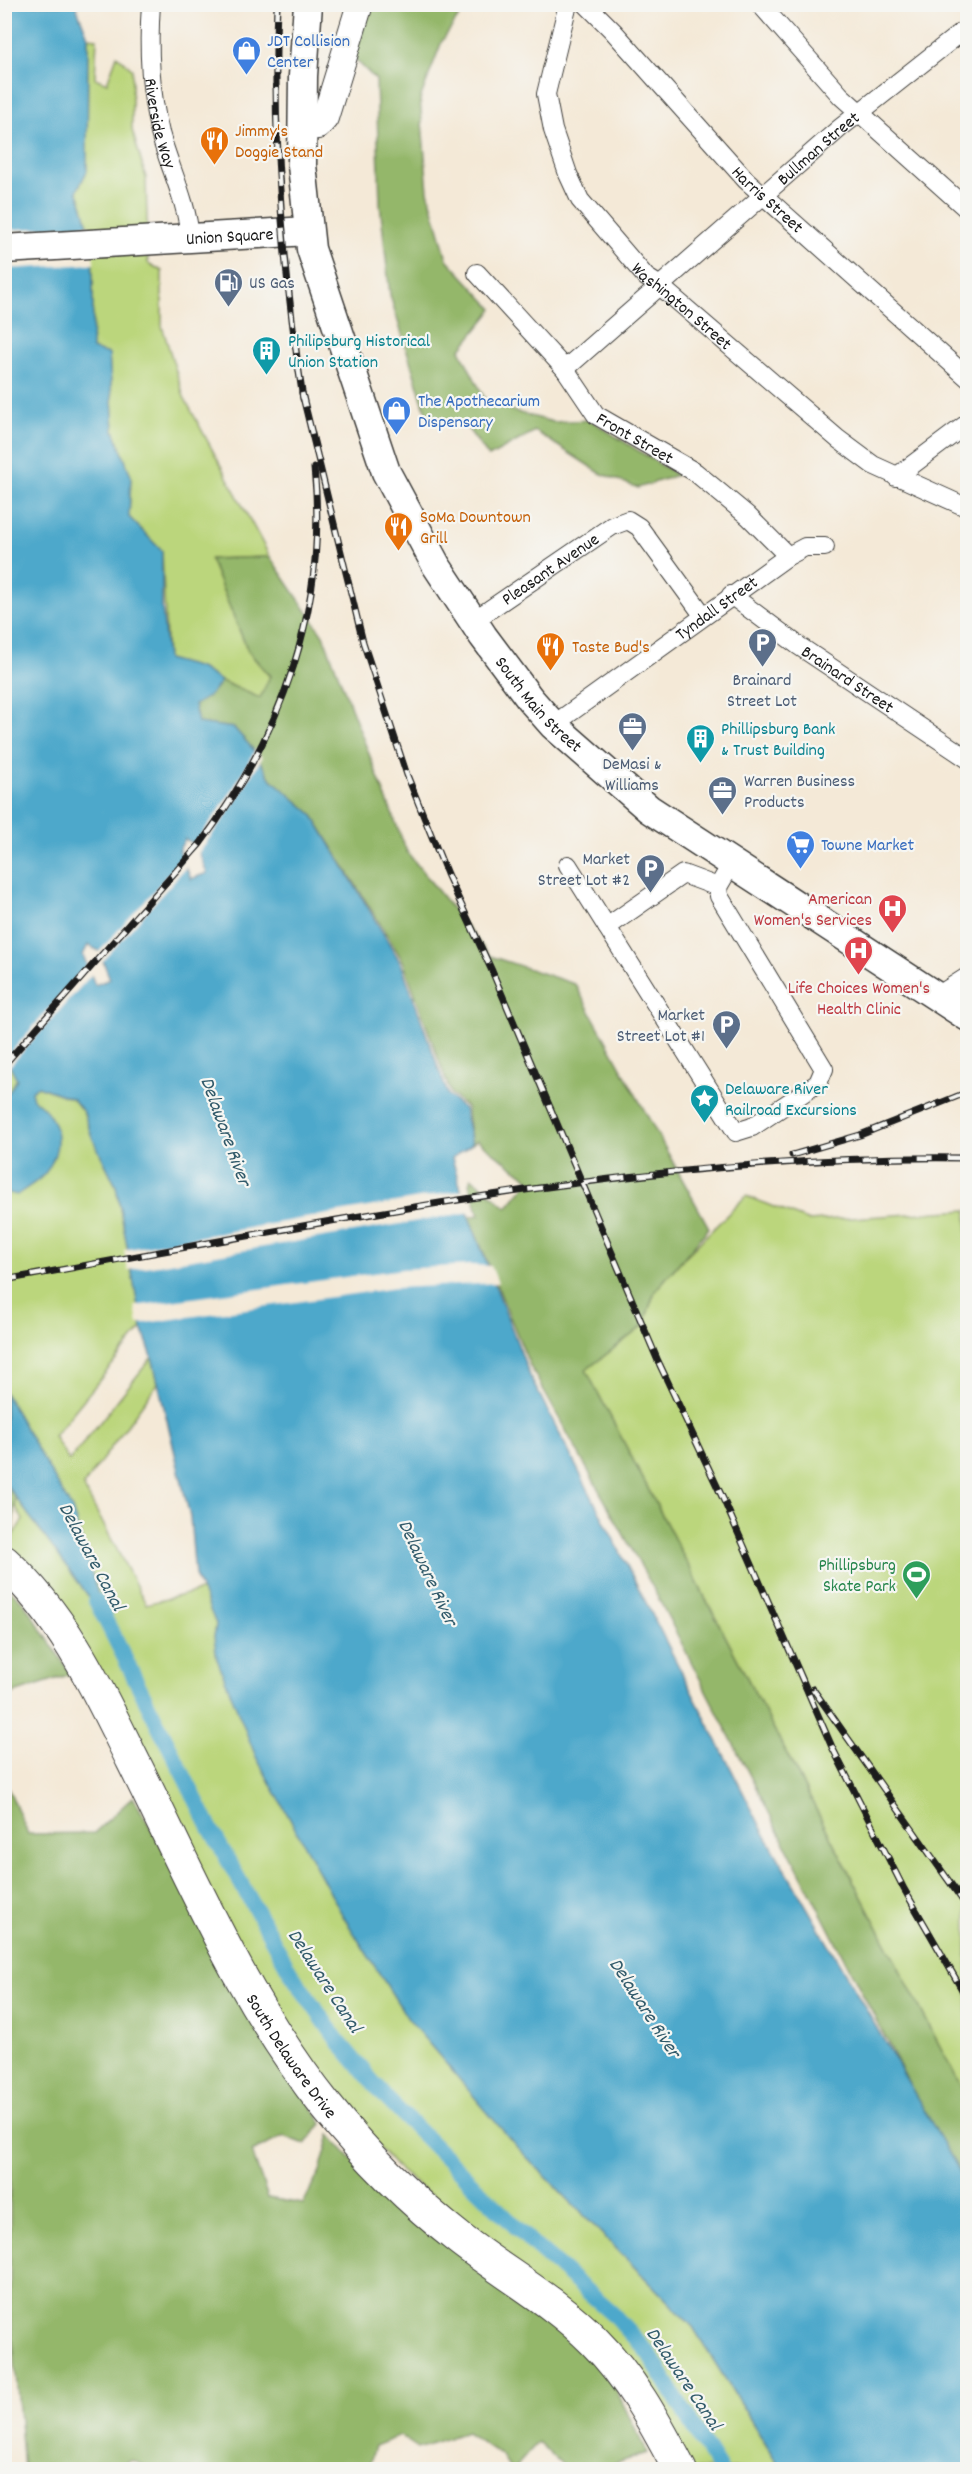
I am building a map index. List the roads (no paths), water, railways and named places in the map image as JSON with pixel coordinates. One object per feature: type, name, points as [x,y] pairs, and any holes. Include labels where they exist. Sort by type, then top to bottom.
[{"type":"highway","name":"South Delaware Drive","points":[[4,1562],[50,1611],[85,1667],[232,1959],[269,2025],[309,2083],[361,2147],[426,2211],[592,2338],[634,2387],[680,2469]]},
{"type":"main road","name":"South Main Street","points":[[308,4],[302,127],[303,190],[314,259],[386,472],[436,565],[473,621],[530,699],[554,724],[649,809],[968,1017]]},
{"type":"main road","name":"Union Square","points":[[4,249],[308,231]]},
{"type":"street","name":"Riverside Way","points":[[151,4],[150,51],[154,99],[160,132],[188,214],[190,238]]},
{"type":"street","points":[[302,127],[318,126],[325,118],[360,4]]},
{"type":"street","name":"Washington Street","points":[[568,4],[546,94],[553,130],[568,174],[580,200],[646,277],[660,286],[838,440],[873,465],[968,508]]},
{"type":"street","name":"Harris Street","points":[[586,4],[763,196],[968,378]]},
{"type":"street","points":[[760,4],[841,96],[968,210]]},
{"type":"street","name":"Bullman Street","points":[[565,369],[859,112],[968,27]]},
{"type":"street","name":"Front Street","points":[[477,273],[565,369],[596,415],[695,472],[748,516],[788,556]]},
{"type":"street","points":[[896,477],[968,423]]},
{"type":"street","name":"Pleasant Avenue","points":[[473,621],[612,526],[628,520],[639,527],[703,615]]},
{"type":"street","name":"Tyndall Street","points":[[554,724],[788,556],[805,547],[825,547]]},
{"type":"street","name":"Brainard Street","points":[[731,595],[808,652],[968,759]]},
{"type":"street","points":[[568,865],[736,1132],[752,1127],[818,1083],[824,1069],[821,1060],[718,896],[718,887],[732,863]]},
{"type":"street","points":[[607,927],[683,874],[718,887]]},
{"type":"street","points":[[940,999],[968,981]]},
{"type":"water","name":"Delaware River","points":[[4,5],[78,5],[76,6],[88,37],[87,171],[77,191],[84,209],[93,269],[92,349],[109,354],[114,430],[131,476],[129,517],[162,551],[162,607],[167,659],[200,668],[221,681],[209,696],[194,705],[198,723],[234,728],[252,748],[270,778],[312,814],[401,963],[448,1095],[464,1109],[472,1144],[452,1158],[469,1217],[530,1376],[764,1833],[967,2184],[967,2469],[781,2469],[693,2327],[516,2146],[408,2019],[343,1916],[256,1757],[217,1659],[214,1637],[216,1624],[195,1575],[190,1517],[152,1357],[142,1328],[116,1186],[92,1137],[84,1113],[73,1099],[38,1086],[31,1091],[33,1099],[49,1114],[54,1123],[56,1152],[46,1172],[37,1181],[17,1195],[5,1192],[5,1098],[17,1079],[4,1054]],"holes":[[[185,839],[196,845],[207,873],[191,879],[179,850]],[[88,945],[99,951],[110,979],[95,985],[83,955]]]},
{"type":"water","points":[[5,1393],[72,1509],[106,1620],[5,1483]]},
{"type":"waterway","name":"Delaware Canal","points":[[96,1601],[209,1826],[292,1975],[338,2041],[388,2100],[535,2246],[612,2313],[649,2354],[720,2470]]},
{"type":"railway","points":[[277,4],[276,103],[281,202],[290,301],[303,399]]},
{"type":"railway","points":[[302,393],[363,642],[407,775],[447,874],[492,971],[658,1361],[725,1503],[832,1747],[904,1889],[968,2000]]},
{"type":"railway","points":[[4,1065],[200,844],[255,759],[276,713],[293,666],[306,618],[314,569],[317,519],[314,468]]},
{"type":"railway","points":[[792,1155],[860,1135],[968,1092]]},
{"type":"railway","points":[[4,1280],[363,1215],[604,1180],[725,1167],[846,1160],[968,1158]]},
{"type":"railway","points":[[813,1689],[968,1908]]},
{"type":"place","name":"JDT Collision Center","points":[[246,76]]},
{"type":"place","name":"Jimmy's Doggie Stand","points":[[214,166]]},
{"type":"place","name":"US Gas","points":[[228,308]]},
{"type":"place","name":"Philipsburg Historical Union Station","points":[[267,376]]},
{"type":"place","name":"The Apothecarium Dispensary","points":[[397,436]]},
{"type":"place","name":"SoMa Downtown Grill","points":[[399,552]]},
{"type":"place","name":"Brainard Street Lot","points":[[762,668]]},
{"type":"place","name":"Taste Bud's","points":[[551,672]]},
{"type":"place","name":"DeMasi & Williams","points":[[632,752]]},
{"type":"place","name":"Phillipsburg Bank & Trust Building","points":[[700,764]]},
{"type":"place","name":"Warren Business Products","points":[[723,816]]},
{"type":"place","name":"Towne Market","points":[[800,870]]},
{"type":"place","name":"Market Street Lot #2","points":[[651,894]]},
{"type":"place","name":"American Women's Services","points":[[893,934]]},
{"type":"place","name":"Life Choices Women's Health Clinic","points":[[859,976]]},
{"type":"place","name":"Market Street Lot #1","points":[[726,1050]]},
{"type":"place","name":"Delaware River Railroad Excursions","points":[[704,1124]]},
{"type":"place","name":"Phillipsburg Skate Park","points":[[917,1600]]}]
